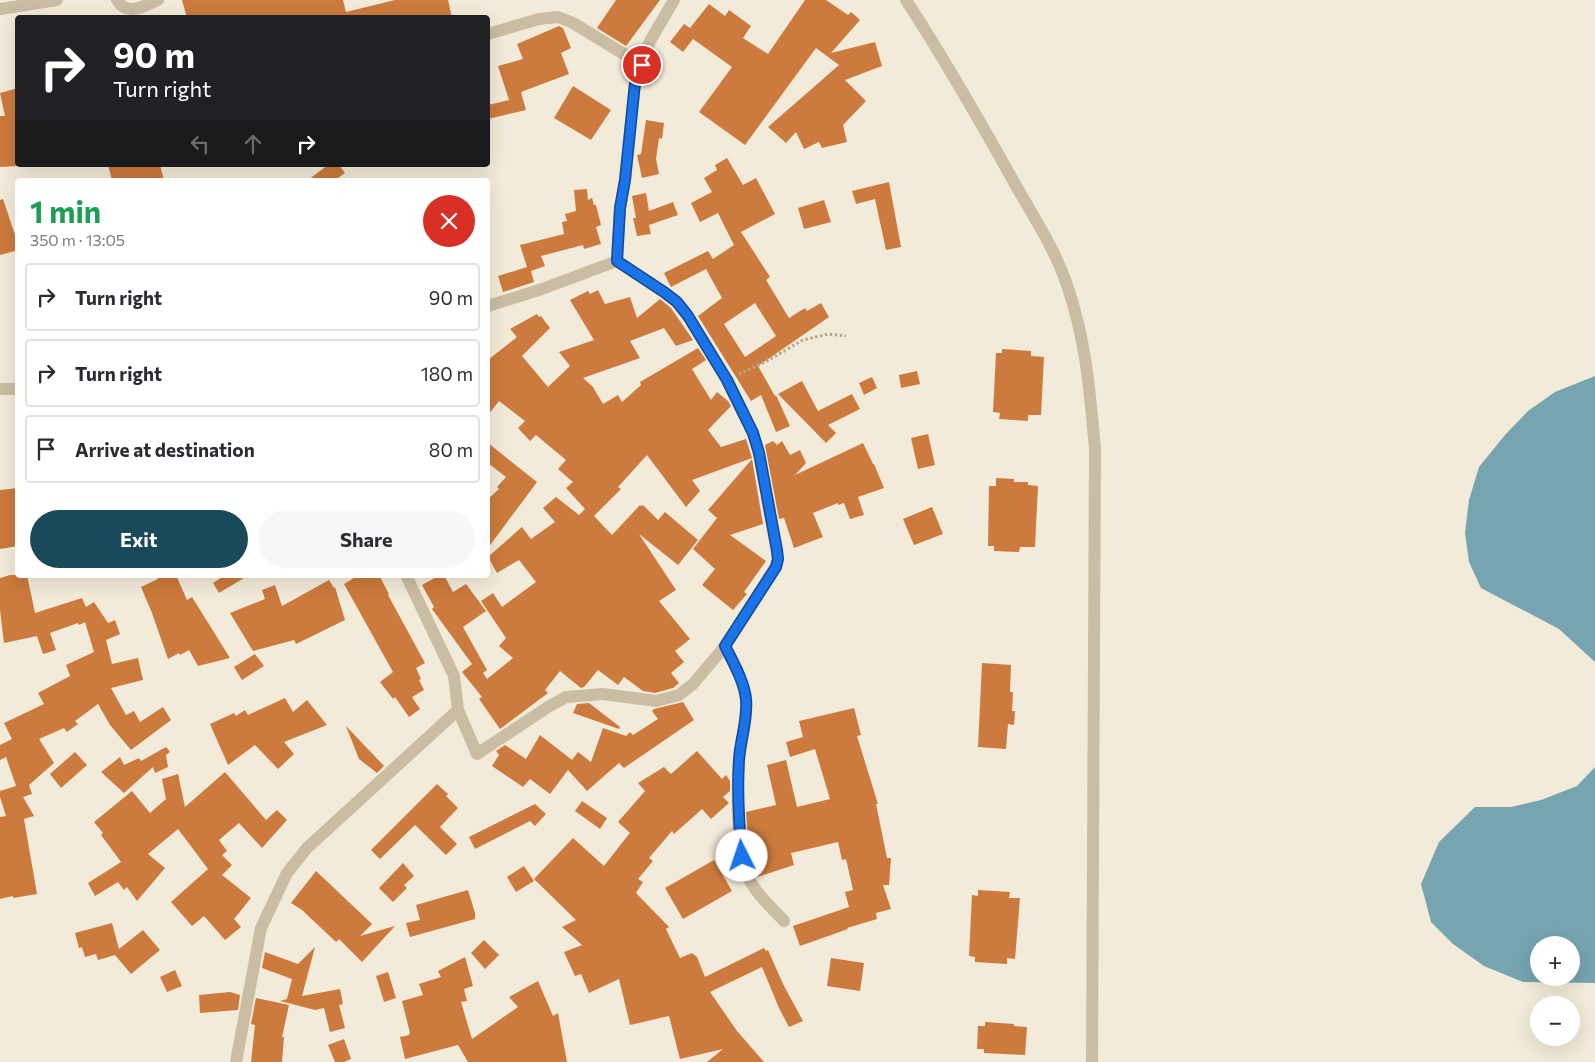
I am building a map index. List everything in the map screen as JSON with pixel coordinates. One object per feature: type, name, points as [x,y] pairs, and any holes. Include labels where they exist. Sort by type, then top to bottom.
[{"type":"street","points":[[0,9],[56,0]]},
{"type":"street","points":[[117,0],[120,6],[130,10],[158,0]]},
{"type":"street","points":[[617,261],[620,208],[625,180],[635,83],[650,40],[674,0]]},
{"type":"street","points":[[906,0],[963,91],[1052,249],[1067,283],[1086,358],[1095,458],[1092,1062]]},
{"type":"street","points":[[490,33],[539,18],[558,17],[572,23],[642,65]]},
{"type":"street","points":[[490,305],[542,289],[617,261]]},
{"type":"street","points":[[407,578],[454,676],[458,710],[477,754],[566,697],[603,694],[656,701],[679,695],[693,684],[725,646],[776,567],[778,559],[759,453],[753,433],[727,380],[688,316],[677,302],[617,261]]},
{"type":"street","points":[[0,389],[15,389]]},
{"type":"street","points":[[725,646],[743,686],[746,698],[739,760],[739,818],[742,856],[748,877],[756,890],[784,921]]},
{"type":"street","points":[[236,1062],[261,928],[287,873],[307,848],[458,710]]},
{"type":"path","points":[[727,380],[767,362],[803,340],[828,334],[846,336]]},
{"type":"water","points":[[1595,376],[1595,662],[1559,629],[1481,588],[1469,562],[1465,533],[1469,500],[1479,467],[1505,435],[1528,411],[1555,392]]},
{"type":"water","points":[[1595,767],[1595,983],[1580,983],[1580,936],[1530,936],[1530,982],[1523,982],[1484,966],[1453,944],[1431,922],[1421,884],[1439,842],[1475,807],[1511,807],[1541,800],[1577,786]]},
{"type":"building","points":[[182,0],[343,0],[346,12],[395,0],[448,0],[451,15],[186,15]]},
{"type":"building","points":[[616,0],[660,0],[626,46],[597,28]]},
{"type":"building","points":[[805,0],[826,0],[848,15],[851,12],[860,20],[831,53],[875,42],[882,66],[845,80],[866,101],[843,125],[847,142],[822,148],[819,142],[804,149],[796,132],[786,143],[768,127],[839,65],[816,48],[745,145],[699,112],[732,67],[693,39],[683,52],[670,42],[684,24],[690,28],[709,4],[725,16],[729,10],[751,26],[743,38],[768,54]]},
{"type":"building","points":[[559,26],[563,28],[571,48],[561,53],[569,74],[521,92],[526,110],[490,119],[490,105],[509,100],[498,66],[523,59],[517,44]]},
{"type":"building","points":[[573,86],[611,110],[591,140],[554,118]]},
{"type":"building","points":[[15,89],[15,166],[0,167],[0,116],[5,116],[0,93]]},
{"type":"building","points":[[646,120],[664,123],[662,139],[659,138],[656,159],[659,174],[642,178],[637,155],[641,154]]},
{"type":"building","points":[[727,158],[743,185],[756,178],[775,214],[741,232],[770,277],[766,280],[789,318],[805,308],[807,311],[821,303],[829,317],[758,366],[776,395],[790,426],[776,432],[761,395],[751,401],[698,316],[722,298],[706,269],[671,287],[664,273],[708,251],[713,259],[734,245],[718,213],[700,222],[691,203],[712,192],[704,178],[717,170],[715,165]],"holes":[[[755,303],[776,336],[745,357],[724,324]]]},
{"type":"building","points":[[109,167],[161,167],[163,178],[111,178]]},
{"type":"building","points":[[325,167],[340,167],[345,173],[338,178],[311,178]]},
{"type":"building","points":[[889,182],[901,247],[886,250],[875,199],[856,204],[852,191]]},
{"type":"building","points":[[587,189],[588,200],[592,198],[594,205],[596,205],[601,225],[596,227],[601,244],[584,249],[583,245],[541,256],[545,266],[531,271],[534,282],[503,292],[498,276],[527,267],[520,245],[564,234],[562,222],[567,221],[565,214],[576,211],[574,190]]},
{"type":"building","points":[[646,193],[649,211],[673,202],[678,215],[649,225],[651,234],[637,236],[633,218],[636,218],[632,196]]},
{"type":"building","points":[[3,199],[15,235],[15,251],[0,255],[0,200]]},
{"type":"building","points":[[824,200],[831,222],[804,229],[798,208]]},
{"type":"building","points":[[598,290],[605,304],[630,297],[637,318],[660,299],[671,308],[693,340],[676,346],[664,328],[630,341],[640,358],[583,378],[593,387],[603,404],[618,395],[622,402],[641,385],[640,382],[698,348],[706,360],[692,369],[711,400],[717,392],[731,406],[708,430],[721,447],[746,439],[752,458],[692,480],[700,491],[686,507],[647,455],[618,487],[621,489],[594,516],[612,535],[640,505],[643,505],[658,520],[665,512],[698,540],[678,565],[639,534],[676,590],[659,601],[690,639],[675,651],[684,662],[671,673],[679,683],[673,688],[655,693],[643,691],[624,677],[618,685],[598,670],[581,688],[560,671],[545,690],[548,693],[500,729],[479,699],[482,697],[462,672],[472,664],[432,609],[434,607],[422,585],[435,578],[446,578],[453,592],[466,584],[486,611],[463,627],[487,670],[483,673],[487,679],[513,658],[499,646],[506,638],[481,601],[493,593],[502,607],[536,582],[519,560],[497,573],[490,561],[490,555],[522,527],[531,539],[555,522],[543,508],[556,497],[579,515],[585,509],[566,488],[573,482],[558,469],[566,460],[536,435],[530,441],[518,428],[525,421],[499,401],[490,412],[490,358],[517,337],[510,329],[537,314],[539,317],[541,316],[550,328],[522,356],[548,387],[570,366],[559,352],[594,340],[570,300],[588,291],[590,294]]},
{"type":"building","points":[[1002,349],[1031,351],[1031,356],[1044,357],[1041,415],[1028,415],[1028,421],[999,419],[1000,413],[993,412],[996,353],[1002,353]]},
{"type":"building","points":[[917,371],[920,384],[901,388],[899,375]]},
{"type":"building","points":[[872,377],[877,388],[864,395],[859,383]]},
{"type":"building","points":[[802,381],[818,411],[852,394],[860,409],[828,425],[836,433],[826,443],[778,394]]},
{"type":"building","points":[[928,434],[935,465],[918,469],[911,438]]},
{"type":"building","points":[[773,441],[777,445],[782,441],[790,455],[800,450],[806,463],[795,475],[863,443],[884,488],[858,497],[864,515],[850,519],[844,503],[838,505],[838,503],[813,513],[823,537],[794,548],[784,518],[779,519],[765,445]]},
{"type":"building","points":[[490,445],[537,482],[490,545],[490,497],[499,489],[497,487],[506,477],[490,465]]},
{"type":"building","points":[[752,459],[763,524],[730,535],[766,561],[744,592],[747,594],[733,610],[702,585],[715,569],[693,549],[717,518],[708,510]]},
{"type":"building","points":[[996,478],[1014,479],[1014,482],[1028,482],[1028,485],[1038,486],[1035,547],[1020,547],[1019,552],[994,551],[994,546],[988,546],[989,486],[996,486]]},
{"type":"building","points":[[15,488],[15,546],[0,549],[0,490]]},
{"type":"building","points":[[932,507],[943,534],[914,545],[903,519]]},
{"type":"building","points":[[15,575],[15,578],[28,578],[35,613],[82,598],[86,607],[94,602],[108,623],[115,620],[120,634],[106,640],[112,664],[138,658],[143,680],[111,688],[126,715],[134,711],[140,722],[163,707],[171,720],[131,750],[110,725],[98,704],[75,721],[78,724],[67,732],[64,728],[39,739],[54,763],[29,785],[32,794],[23,797],[34,816],[24,819],[37,894],[0,899],[0,817],[6,816],[0,791],[16,786],[6,757],[0,760],[0,745],[12,739],[4,723],[44,704],[38,693],[70,676],[66,665],[94,652],[85,622],[50,633],[56,650],[43,654],[37,636],[4,643],[0,610],[0,578]]},
{"type":"building","points":[[177,578],[187,600],[192,597],[230,658],[198,666],[189,650],[168,659],[141,587],[158,579]]},
{"type":"building","points":[[220,578],[244,578],[219,593],[213,583]]},
{"type":"building","points":[[354,578],[381,578],[425,663],[416,668],[424,690],[412,697],[420,709],[409,717],[395,697],[393,699],[380,682],[393,672],[344,584]]},
{"type":"building","points":[[329,580],[335,587],[345,620],[296,644],[294,640],[253,651],[230,613],[265,599],[262,590],[275,585],[282,606]]},
{"type":"building","points":[[255,654],[264,666],[242,680],[234,667]]},
{"type":"building","points":[[982,663],[1011,665],[1010,692],[1013,692],[1012,711],[1015,711],[1014,725],[1008,724],[1006,749],[978,747]]},
{"type":"building","points":[[285,698],[293,712],[307,700],[327,725],[284,742],[294,754],[278,769],[255,745],[228,765],[210,724],[234,713],[236,716],[245,710],[248,715]]},
{"type":"building","points":[[683,702],[694,720],[624,768],[619,763],[587,791],[568,770],[550,794],[530,779],[523,787],[492,766],[499,755],[496,751],[505,745],[526,759],[540,735],[572,760],[578,752],[591,762],[603,728],[626,736],[630,732],[633,735],[658,719],[652,711],[654,709]]},
{"type":"building","points":[[589,703],[620,727],[619,729],[573,713],[577,704]]},
{"type":"building","points":[[854,708],[861,735],[857,736],[878,804],[876,804],[887,858],[891,858],[889,885],[883,885],[891,909],[876,913],[877,919],[800,946],[793,926],[849,907],[845,892],[853,890],[846,859],[842,860],[838,842],[791,853],[794,865],[757,877],[749,850],[746,812],[776,805],[767,765],[786,760],[797,807],[830,799],[815,749],[790,757],[786,742],[803,737],[799,721]]},
{"type":"building","points":[[346,726],[384,766],[377,773],[359,759]]},
{"type":"building","points":[[166,747],[170,752],[166,755],[168,767],[155,773],[153,767],[124,793],[101,772],[120,757],[124,765],[139,758],[141,761]]},
{"type":"building","points":[[697,751],[722,779],[726,775],[730,781],[730,791],[723,797],[729,803],[711,819],[702,809],[674,834],[672,831],[649,858],[653,861],[638,879],[643,882],[636,893],[669,927],[666,929],[680,958],[692,953],[697,957],[705,977],[764,948],[766,951],[768,950],[783,984],[803,1021],[789,1027],[762,967],[710,992],[737,1031],[764,1062],[707,1062],[723,1049],[680,1059],[669,1016],[630,1025],[619,979],[589,993],[581,974],[575,976],[564,952],[582,945],[562,927],[576,920],[534,879],[573,838],[604,866],[630,833],[618,822],[645,791],[638,783],[664,767],[671,774]]},
{"type":"building","points":[[75,752],[87,765],[61,788],[50,774]]},
{"type":"building","points":[[225,772],[266,820],[277,810],[287,820],[262,848],[239,823],[219,840],[227,851],[222,855],[232,865],[222,875],[251,898],[234,919],[241,927],[225,940],[204,916],[192,926],[171,902],[208,869],[178,829],[148,854],[165,868],[137,901],[127,887],[124,890],[118,882],[95,896],[88,883],[121,862],[94,822],[132,791],[150,813],[166,799],[162,779],[178,774],[185,807]]},
{"type":"building","points":[[437,784],[448,794],[446,796],[458,808],[440,827],[457,844],[446,855],[415,825],[380,859],[371,850]]},
{"type":"building","points":[[582,801],[607,818],[600,829],[575,811]]},
{"type":"building","points":[[535,804],[546,814],[535,826],[530,821],[475,849],[469,837]]},
{"type":"building","points":[[714,860],[732,891],[683,919],[665,888]]},
{"type":"building","points":[[403,863],[414,876],[404,885],[407,888],[393,902],[379,888]]},
{"type":"building","points":[[524,866],[534,881],[516,892],[507,877]]},
{"type":"building","points":[[316,871],[372,924],[360,936],[395,926],[362,962],[339,939],[336,942],[302,910],[291,903]]},
{"type":"building","points":[[468,890],[475,919],[410,937],[406,923],[420,920],[416,905]]},
{"type":"building","points":[[978,890],[1010,892],[1009,898],[1020,898],[1015,959],[1007,958],[1007,964],[975,962],[975,957],[969,956],[972,895],[978,896]]},
{"type":"building","points":[[112,923],[119,949],[143,930],[160,950],[131,974],[115,955],[98,960],[96,954],[85,957],[82,947],[79,948],[75,933]]},
{"type":"building","points":[[484,940],[499,955],[485,969],[471,953]]},
{"type":"building","points":[[315,947],[302,996],[340,989],[343,1004],[339,1005],[345,1028],[330,1032],[324,1008],[315,1010],[280,1001],[287,999],[292,979],[262,968],[265,952],[298,964]]},
{"type":"building","points":[[465,957],[473,986],[464,989],[467,1001],[461,1002],[472,1039],[518,1007],[509,997],[538,981],[553,1016],[558,1013],[567,1062],[468,1062],[458,1045],[405,1059],[400,1037],[410,1033],[402,1001],[423,995],[419,984],[441,977],[438,971]]},
{"type":"building","points":[[831,958],[864,963],[860,991],[827,986]]},
{"type":"building","points":[[175,970],[182,986],[167,992],[160,977]]},
{"type":"building","points":[[388,972],[396,998],[384,1002],[376,976]]},
{"type":"building","points":[[230,992],[240,995],[238,1010],[200,1013],[199,995]]},
{"type":"building","points":[[256,998],[289,1005],[282,1037],[284,1037],[282,1062],[251,1062],[255,1025],[251,1024]]},
{"type":"building","points":[[985,1022],[1027,1027],[1025,1055],[984,1053],[984,1049],[977,1049],[978,1026],[985,1026]]},
{"type":"building","points":[[344,1039],[351,1059],[344,1062],[335,1062],[328,1045]]},
{"type":"route","points":[[642,65],[635,83],[625,180],[620,208],[617,261],[677,302],[688,316],[727,380],[753,433],[759,453],[777,550],[778,559],[776,567],[725,646],[743,686],[746,698],[739,760],[739,818],[742,856]]}]
